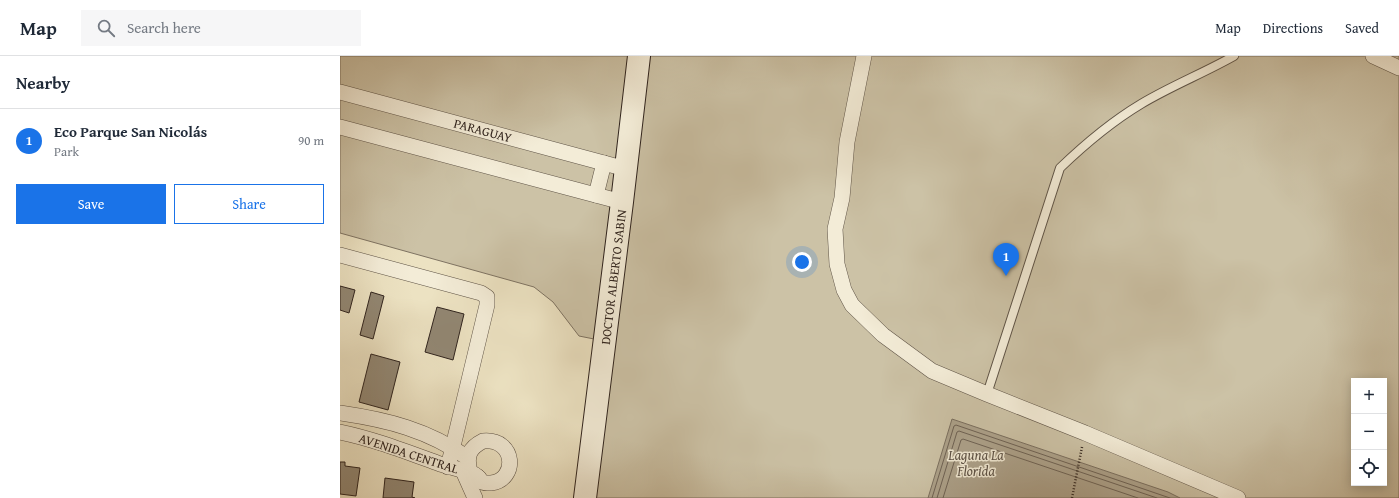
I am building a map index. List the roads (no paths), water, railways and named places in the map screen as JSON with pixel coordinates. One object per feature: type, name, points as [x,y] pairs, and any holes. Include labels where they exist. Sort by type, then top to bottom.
[{"type":"street","name":"DOCTOR ALBERTO SABIN","points":[[585,498],[639,56]]},
{"type":"street","points":[[864,56],[847,142],[842,198],[835,229],[837,264],[844,290],[852,305],[883,335],[932,371],[1085,433],[1238,498]]},
{"type":"street","points":[[1373,56],[1399,68]]},
{"type":"street","name":"PARAGUAY","points":[[340,92],[626,169]]},
{"type":"street","points":[[340,127],[622,202]]},
{"type":"street","points":[[596,195],[604,163]]},
{"type":"street","points":[[340,255],[481,292],[487,297],[487,305],[448,467]]},
{"type":"street","name":"AVENIDA CENTRAL","points":[[340,413],[402,425],[420,431],[453,447],[466,464],[469,472],[478,476],[482,482],[495,482],[506,475],[510,463],[509,456],[502,445],[496,442],[484,441],[472,448],[466,464]]},
{"type":"street","name":"AVENIDA CENTRAL","points":[[340,432],[366,438],[448,467],[466,464]]},
{"type":"street","points":[[466,464],[475,498]]},
{"type":"lane","points":[[988,394],[1060,168],[1086,143],[1124,115],[1234,56]]},
{"type":"water","name":"Laguna La Florida","points":[[952,419],[1168,492],[1180,498],[928,498]]},
{"type":"place","name":"Eco Parque San Nicolás","points":[[1006,276]]}]
